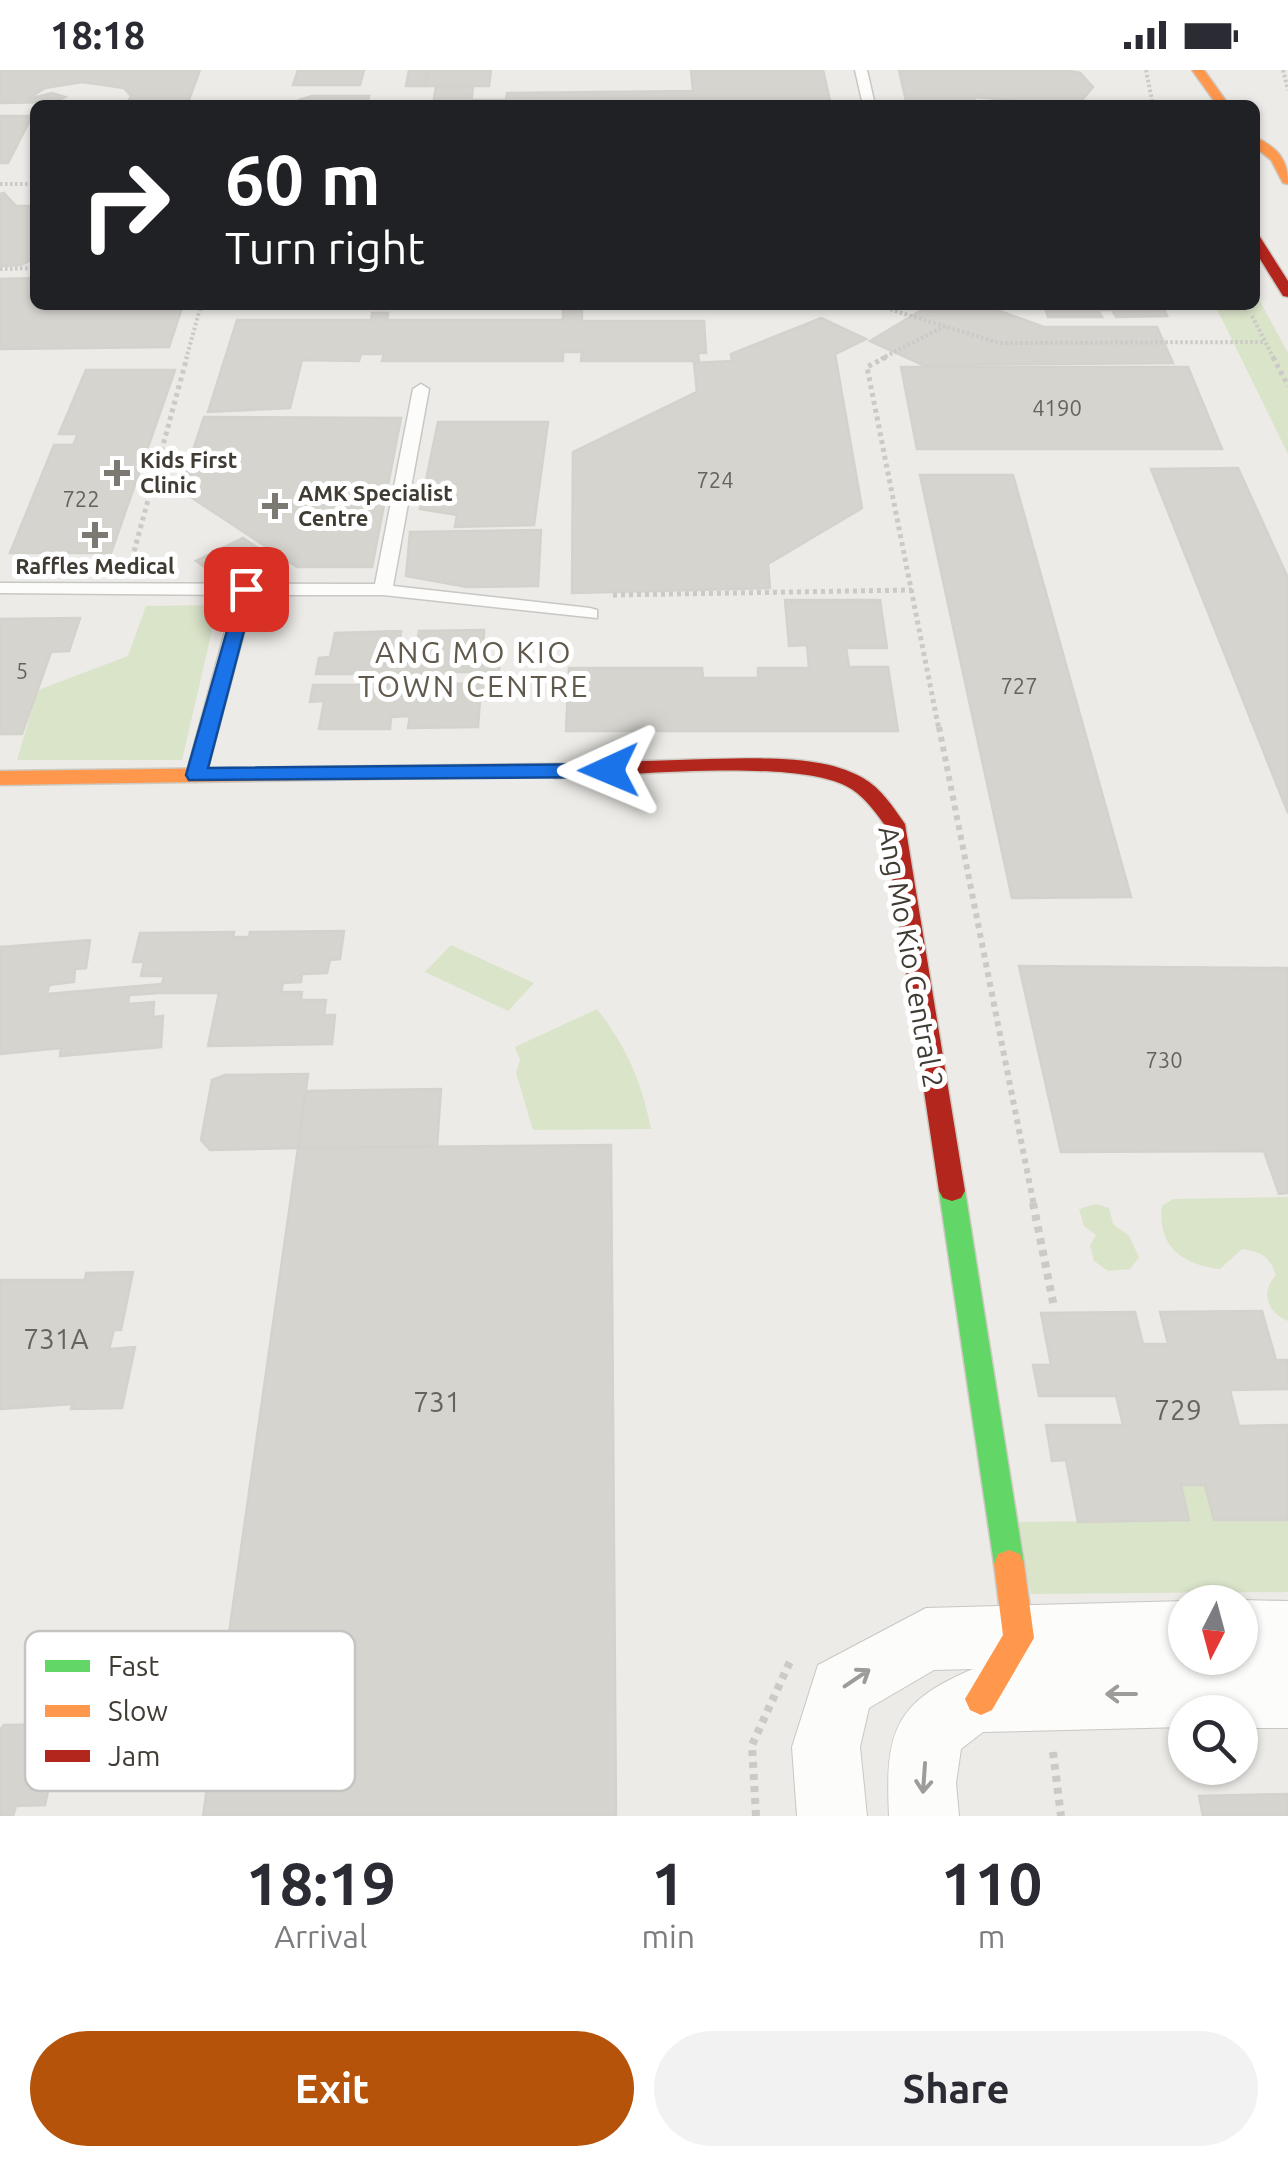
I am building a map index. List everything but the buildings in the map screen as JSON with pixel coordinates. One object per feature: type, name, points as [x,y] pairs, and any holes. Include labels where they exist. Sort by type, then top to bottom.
[{"type":"street","points":[[1198,70],[1219,100]]},
{"type":"street","points":[[1260,144],[1277,158],[1288,180]]},
{"type":"street","points":[[1260,248],[1288,293]]},
{"type":"street","name":"Ang Mo Kio Central 2","points":[[0,778],[797,768],[850,776],[878,798],[894,824],[940,1134],[976,1327],[1019,1638]]},
{"type":"street","points":[[1258,1632],[1288,1632]]},
{"type":"street","points":[[832,1816],[826,1747],[842,1688],[926,1639],[1168,1633]]},
{"type":"street","points":[[981,1699],[1019,1638]]},
{"type":"street","points":[[924,1816],[922,1783],[930,1733],[951,1712],[981,1699],[1114,1694],[1288,1695]]},
{"type":"lane","points":[[861,70],[868,100]]},
{"type":"lane","points":[[383,590],[420,389]]},
{"type":"lane","points":[[0,588],[383,590],[590,614]]},
{"type":"lane","points":[[196,775],[246,589]]},
{"type":"path","points":[[1146,70],[1152,100]]},
{"type":"path","points":[[1283,70],[1288,90]]},
{"type":"path","points":[[0,184],[30,184]]},
{"type":"path","points":[[0,268],[30,268]]},
{"type":"path","points":[[130,565],[200,310]]},
{"type":"path","points":[[892,310],[999,343],[1265,342]]},
{"type":"path","points":[[1249,310],[1288,386]]},
{"type":"path","points":[[945,326],[867,367],[1054,1306]]},
{"type":"path","points":[[1275,360],[1288,360]]},
{"type":"green space","points":[[1260,301],[1288,353],[1288,454],[1217,310],[1260,310]]},
{"type":"green space","points":[[218,605],[182,760],[17,760],[38,690],[128,656],[146,606]]},
{"type":"green space","points":[[451,945],[534,983],[508,1011],[425,972]]},
{"type":"green space","points":[[597,1009],[632,1065],[651,1129],[533,1130],[516,1073],[520,1060],[515,1047]]},
{"type":"green space","points":[[1288,1197],[1288,1321],[1268,1301],[1268,1288],[1276,1275],[1264,1256],[1242,1249],[1220,1269],[1194,1263],[1168,1242],[1161,1220],[1162,1206],[1173,1199]]},
{"type":"green space","points":[[1096,1204],[1109,1208],[1113,1224],[1129,1236],[1139,1257],[1130,1269],[1108,1271],[1094,1261],[1090,1246],[1096,1235],[1084,1226],[1079,1209]]},
{"type":"green space","points":[[1181,1485],[1205,1485],[1288,1520],[1288,1592],[1258,1592],[1258,1585],[1168,1585],[1168,1593],[1031,1594],[1014,1522],[1188,1520]]},
{"type":"traffic: fast","points":[[952,1191],[1009,1564]]},
{"type":"traffic: slow","points":[[1198,70],[1219,100]]},
{"type":"traffic: slow","points":[[1260,145],[1277,158],[1288,180]]},
{"type":"traffic: slow","points":[[0,778],[555,771]]},
{"type":"traffic: slow","points":[[981,1699],[1019,1638],[1009,1564]]},
{"type":"traffic: jam","points":[[1260,248],[1288,293]]},
{"type":"traffic: jam","points":[[555,771],[708,766],[791,768],[851,780],[875,799],[894,824],[952,1191]]},
{"type":"place","name":"Kids First Clinic","points":[[117,473]]},
{"type":"place","name":"AMK Specialist Centre","points":[[275,506]]},
{"type":"place","name":"Raffles Medical","points":[[95,535]]},
{"type":"district","name":"ANG MO KIO TOWN CENTRE","points":[[474,670]]},
{"type":"route","points":[[246,589],[196,775],[609,770]]}]
